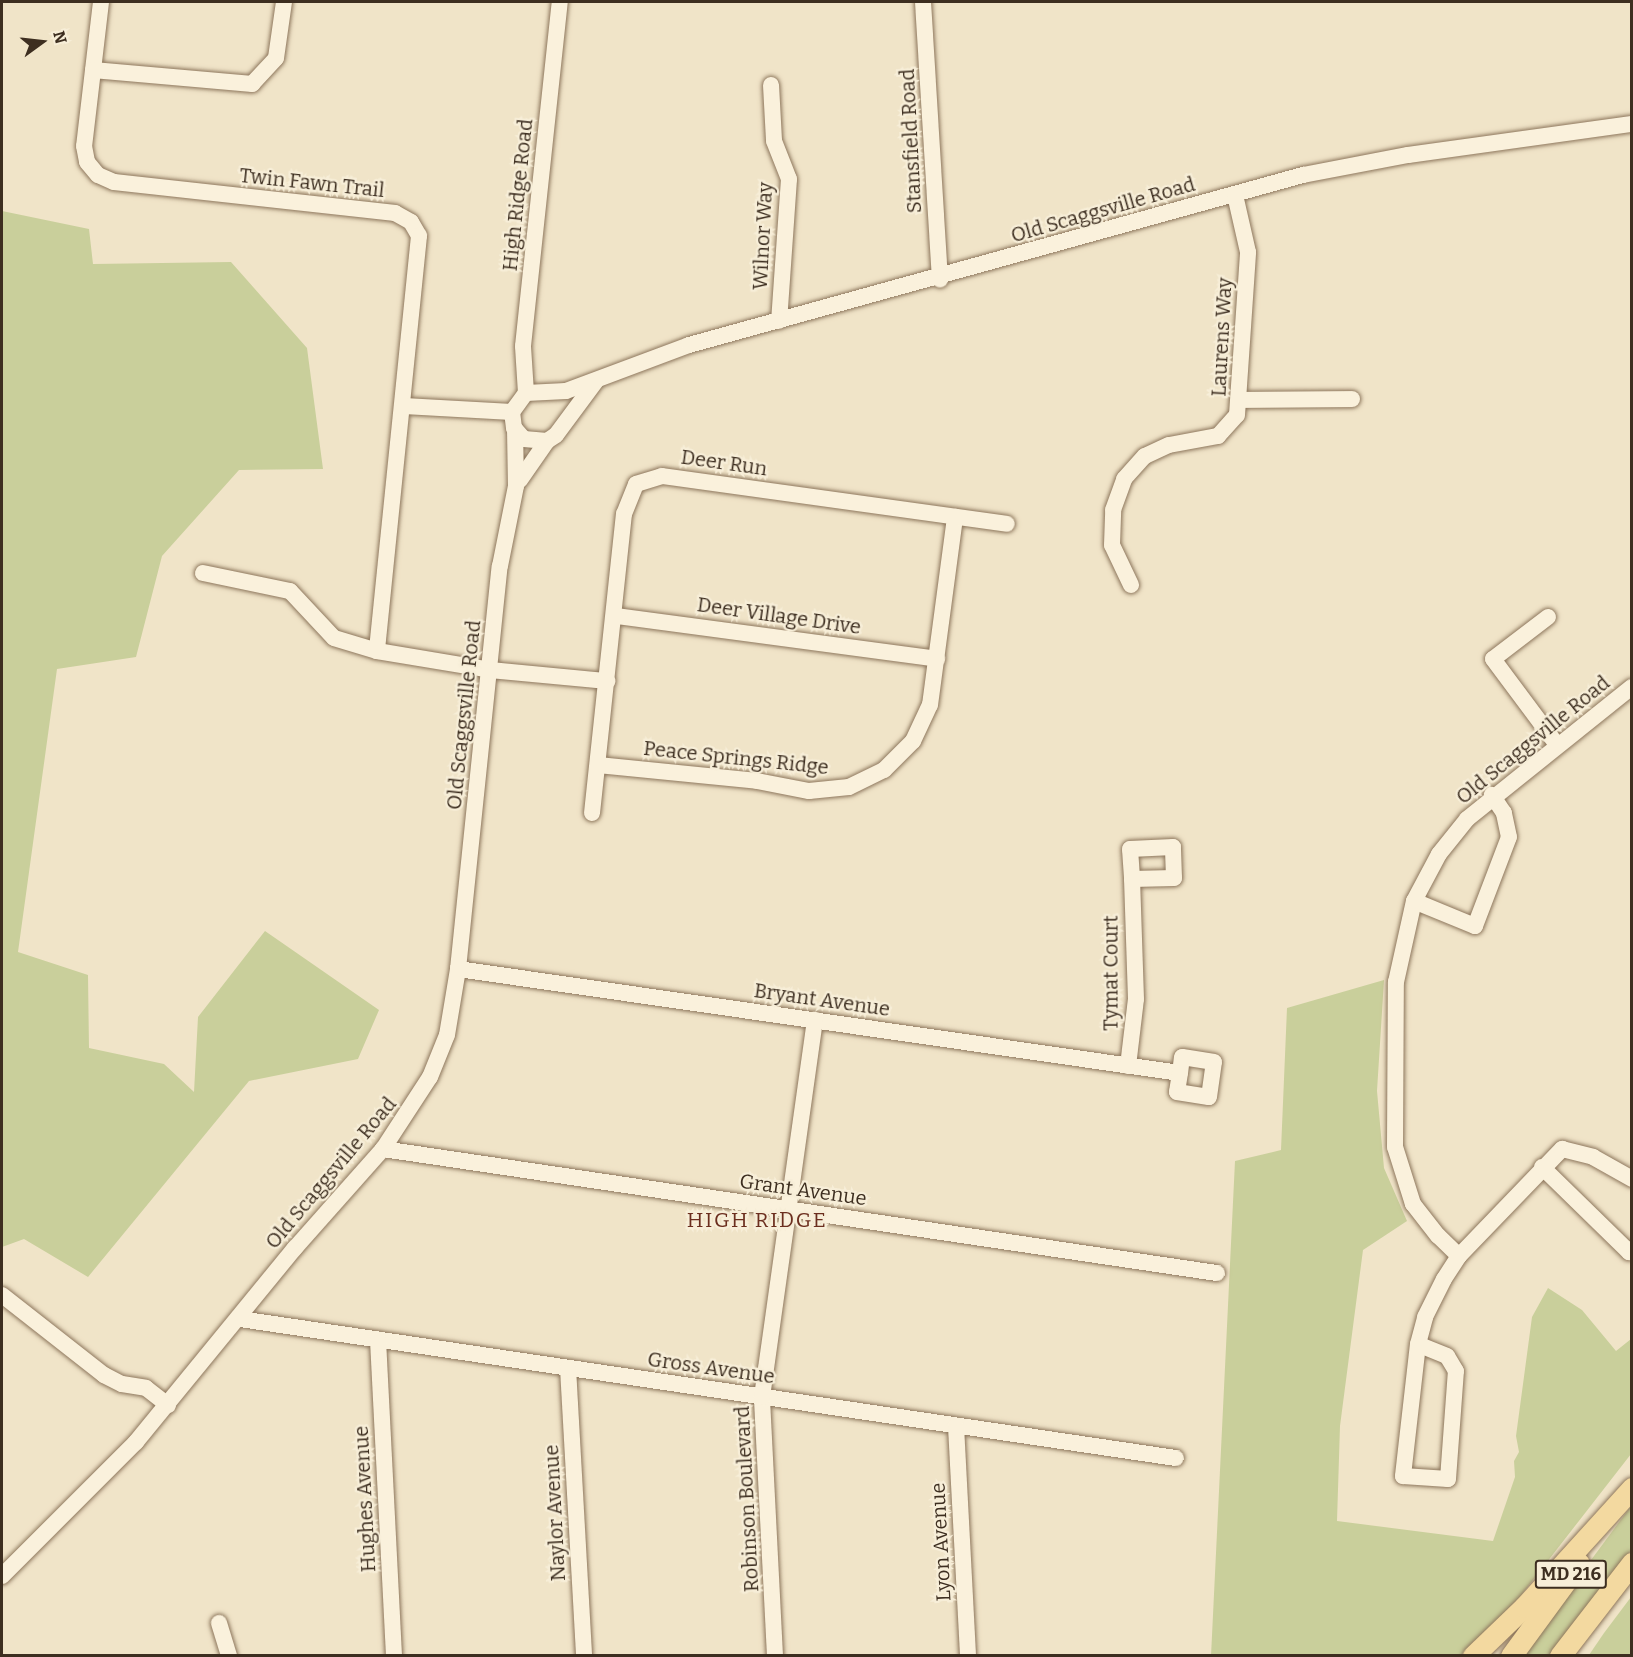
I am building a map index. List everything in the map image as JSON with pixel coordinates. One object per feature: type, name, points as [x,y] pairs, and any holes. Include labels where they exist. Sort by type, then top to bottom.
[{"type":"main road","points":[[1473,1656],[1524,1607],[1632,1488]]},
{"type":"main road","name":"MD 216","points":[[1511,1656],[1632,1492]]},
{"type":"main road","name":"MD 216","points":[[1560,1656],[1632,1563]]},
{"type":"main road","points":[[1574,1656],[1632,1572]]},
{"type":"street","name":"Twin Fawn Trail","points":[[101,2],[85,155],[92,170],[106,179],[395,213],[411,222],[420,245],[377,651]]},
{"type":"street","points":[[93,70],[252,84],[276,58],[284,2]]},
{"type":"street","name":"High Ridge Road","points":[[535,392],[523,346],[560,2]]},
{"type":"street","name":"Stansfield Road","points":[[923,2],[940,279]]},
{"type":"street","name":"Wilnor Way","points":[[771,85],[774,141],[789,179],[779,321]]},
{"type":"street","name":"Old Scaggsville Road","points":[[535,392],[566,391],[689,345],[940,279],[1235,195],[1351,165],[1632,124]]},
{"type":"street","name":"Laurens Way","points":[[1131,585],[1112,545],[1113,510],[1124,479],[1156,450],[1218,436],[1237,415],[1241,400],[1248,252],[1235,195]]},
{"type":"street","points":[[512,412],[515,429],[524,439],[546,441],[561,427],[596,381]]},
{"type":"street","points":[[404,406],[512,412],[535,392],[560,405],[561,427]]},
{"type":"street","points":[[1241,400],[1352,399]]},
{"type":"street","name":"Old Scaggsville Road","points":[[2,1576],[99,1483],[240,1319],[295,1248],[384,1149],[419,1100],[438,1058],[453,1007],[458,969],[500,566],[516,486],[515,429]]},
{"type":"street","name":"Old Scaggsville Road","points":[[516,486],[528,462],[546,441]]},
{"type":"street","name":"Deer Run","points":[[592,813],[628,496],[636,484],[648,478],[662,476],[1006,524]]},
{"type":"street","name":"Peace Springs Ridge","points":[[598,765],[757,781],[809,791],[849,787],[884,770],[913,741],[930,705],[955,518]]},
{"type":"street","points":[[203,573],[290,591],[334,638],[377,651],[490,670],[607,681]]},
{"type":"street","name":"Deer Village Drive","points":[[616,615],[937,658]]},
{"type":"street","points":[[1548,617],[1493,659],[1557,745]]},
{"type":"street","name":"Old Scaggsville Road","points":[[1460,1256],[1438,1236],[1413,1204],[1395,1147],[1396,982],[1414,901],[1439,854],[1467,819],[1492,795],[1632,687]]},
{"type":"street","points":[[1414,901],[1475,926],[1509,837],[1504,813],[1492,795]]},
{"type":"street","name":"Tymat Court","points":[[1128,1066],[1136,999],[1132,879]]},
{"type":"street","name":"Bryant Avenue","points":[[458,969],[1179,1073]]},
{"type":"street","name":"Robinson Boulevard","points":[[775,1656],[762,1397],[815,1020]]},
{"type":"street","name":"Grant Avenue","points":[[384,1149],[1217,1273]]},
{"type":"street","points":[[1418,1344],[1447,1356],[1456,1371],[1448,1479],[1403,1476],[1418,1344],[1433,1299],[1460,1256],[1542,1167],[1562,1149],[1593,1157],[1632,1179]]},
{"type":"street","points":[[1542,1167],[1629,1252],[1632,1250]]},
{"type":"street","points":[[2,1295],[104,1375],[122,1384],[146,1388],[168,1405]]},
{"type":"street","name":"Gross Avenue","points":[[240,1319],[1176,1458]]},
{"type":"street","name":"Hughes Avenue","points":[[378,1340],[394,1656]]},
{"type":"street","name":"Naylor Avenue","points":[[568,1368],[584,1656]]},
{"type":"street","name":"Lyon Avenue","points":[[956,1426],[968,1656]]},
{"type":"street","points":[[219,1623],[229,1656]]},
{"type":"green space","points":[[2,211],[89,229],[93,264],[231,262],[307,348],[323,469],[239,470],[162,556],[136,657],[57,669],[18,952],[88,975],[89,1048],[164,1064],[194,1092],[198,1017],[265,931],[379,1010],[358,1059],[249,1081],[88,1277],[24,1239],[2,1247]]},
{"type":"green space","points":[[1384,980],[1377,1091],[1384,1168],[1407,1221],[1363,1250],[1340,1426],[1337,1521],[1493,1541],[1515,1477],[1514,1461],[1519,1452],[1516,1436],[1532,1317],[1548,1288],[1582,1310],[1616,1351],[1631,1339],[1631,1454],[1519,1598],[1461,1655],[1211,1656],[1235,1161],[1281,1150],[1287,1008]]},
{"type":"green space","points":[[1631,1506],[1631,1550],[1551,1655],[1520,1656]]},
{"type":"green space","points":[[1631,1597],[1631,1655],[1589,1655],[1604,1633]]},
{"type":"district","name":"HIGH RIDGE","points":[[757,1220]]}]
